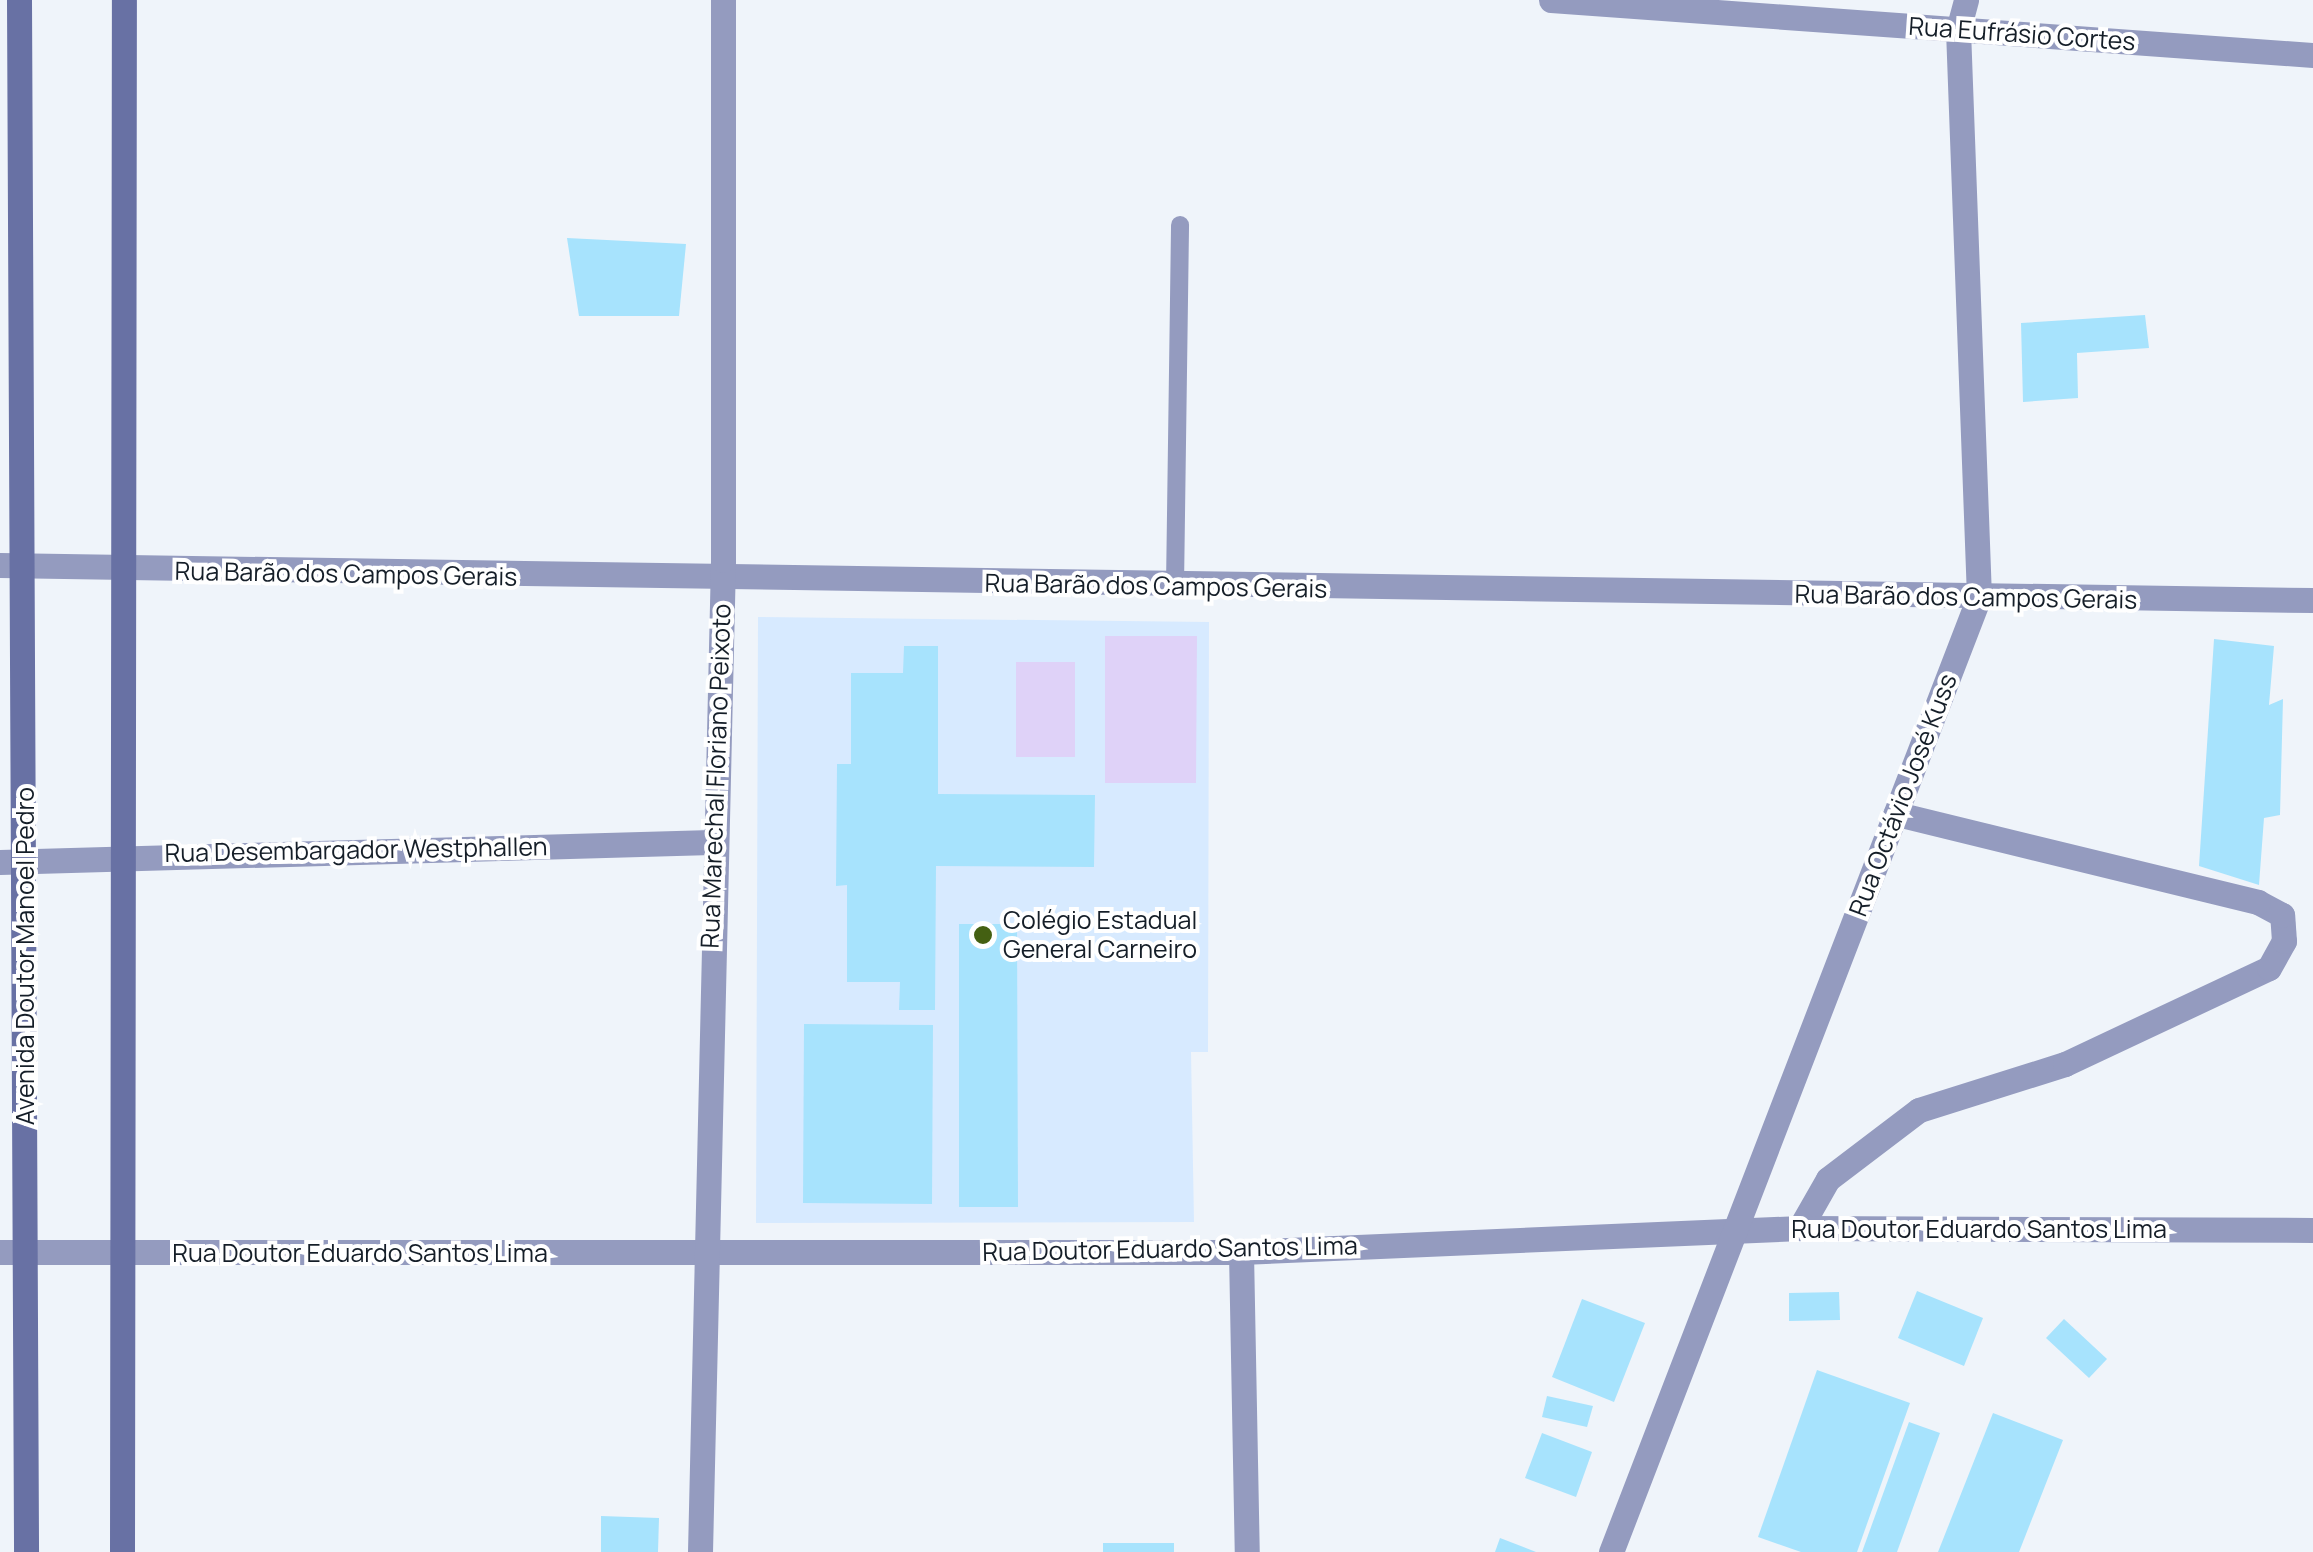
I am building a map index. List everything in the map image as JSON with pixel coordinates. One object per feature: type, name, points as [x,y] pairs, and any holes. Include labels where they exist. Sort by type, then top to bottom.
[{"type":"main road","name":"Avenida Doutor Manoel Pedro","points":[[18,0],[9,564],[26,860],[26,1552]]},
{"type":"main road","points":[[122,1552],[124,0]]},
{"type":"street","name":"Rua Marechal Floriano Peixoto","points":[[700,1552],[712,842],[723,579],[723,0]]},
{"type":"street","name":"Rua Eufrásio Cortes","points":[[1550,0],[2313,56]]},
{"type":"street","name":"Rua Octávio José Kuss","points":[[1610,1552],[1979,597],[1958,30],[1966,0]]},
{"type":"street","name":"Rua Barão dos Campos Gerais","points":[[9,564],[124,571],[2313,600]]},
{"type":"street","points":[[1800,1228],[1828,1180],[1919,1110],[2066,1064],[2269,968],[2284,941],[2282,915],[2258,902],[1896,814]]},
{"type":"street","name":"Rua Desembargador Westphallen","points":[[0,862],[123,855],[712,842]]},
{"type":"street","name":"Rua Doutor Eduardo Santos Lima","points":[[0,1252],[1241,1252],[1800,1228],[2313,1230]]},
{"type":"street","points":[[1241,1252],[1247,1552]]},
{"type":"lane","points":[[1175,586],[1180,226]]},
{"type":"shaded area","name":"Colégio Estadual General Carneiro","points":[[758,617],[1209,622],[1208,1052],[1191,1052],[1194,1222],[756,1223]]},
{"type":"shaded area","points":[[1105,636],[1197,636],[1196,783],[1105,783]]},
{"type":"shaded area","points":[[1016,662],[1075,662],[1075,757],[1016,757]]},
{"type":"building","points":[[567,238],[686,244],[679,316],[579,316]]},
{"type":"building","points":[[2145,315],[2149,348],[2077,353],[2078,398],[2023,402],[2021,323]]},
{"type":"building","points":[[2214,639],[2274,646],[2269,705],[2283,699],[2280,815],[2264,818],[2259,885],[2199,866]]},
{"type":"building","points":[[904,646],[938,646],[938,794],[1095,795],[1094,867],[936,866],[935,1010],[899,1010],[900,982],[847,982],[847,885],[836,886],[837,764],[851,764],[851,673],[903,673]]},
{"type":"building","points":[[959,924],[1017,924],[1018,1207],[959,1207]]},
{"type":"building","points":[[804,1024],[933,1025],[932,1204],[803,1203]]},
{"type":"building","points":[[1917,1291],[1983,1318],[1964,1366],[1898,1338]]},
{"type":"building","points":[[1839,1292],[1840,1320],[1789,1321],[1789,1293]]},
{"type":"building","points":[[1582,1299],[1645,1323],[1614,1402],[1552,1377]]},
{"type":"building","points":[[2064,1319],[2107,1359],[2089,1378],[2046,1338]]},
{"type":"building","points":[[1817,1370],[1910,1403],[1857,1552],[1801,1552],[1758,1537]]},
{"type":"building","points":[[1547,1396],[1593,1406],[1587,1427],[1542,1417]]},
{"type":"building","points":[[1993,1413],[2063,1440],[2019,1552],[1938,1552]]},
{"type":"building","points":[[1909,1422],[1940,1433],[1897,1552],[1862,1552]]},
{"type":"building","points":[[1542,1433],[1592,1452],[1576,1497],[1525,1478]]},
{"type":"building","points":[[601,1516],[659,1518],[658,1552],[601,1552]]},
{"type":"building","points":[[1500,1538],[1536,1552],[1495,1552]]},
{"type":"building","points":[[1103,1543],[1174,1543],[1174,1552],[1103,1552]]},
{"type":"place","name":"Colégio Estadual General Carneiro","points":[[983,935]]}]
